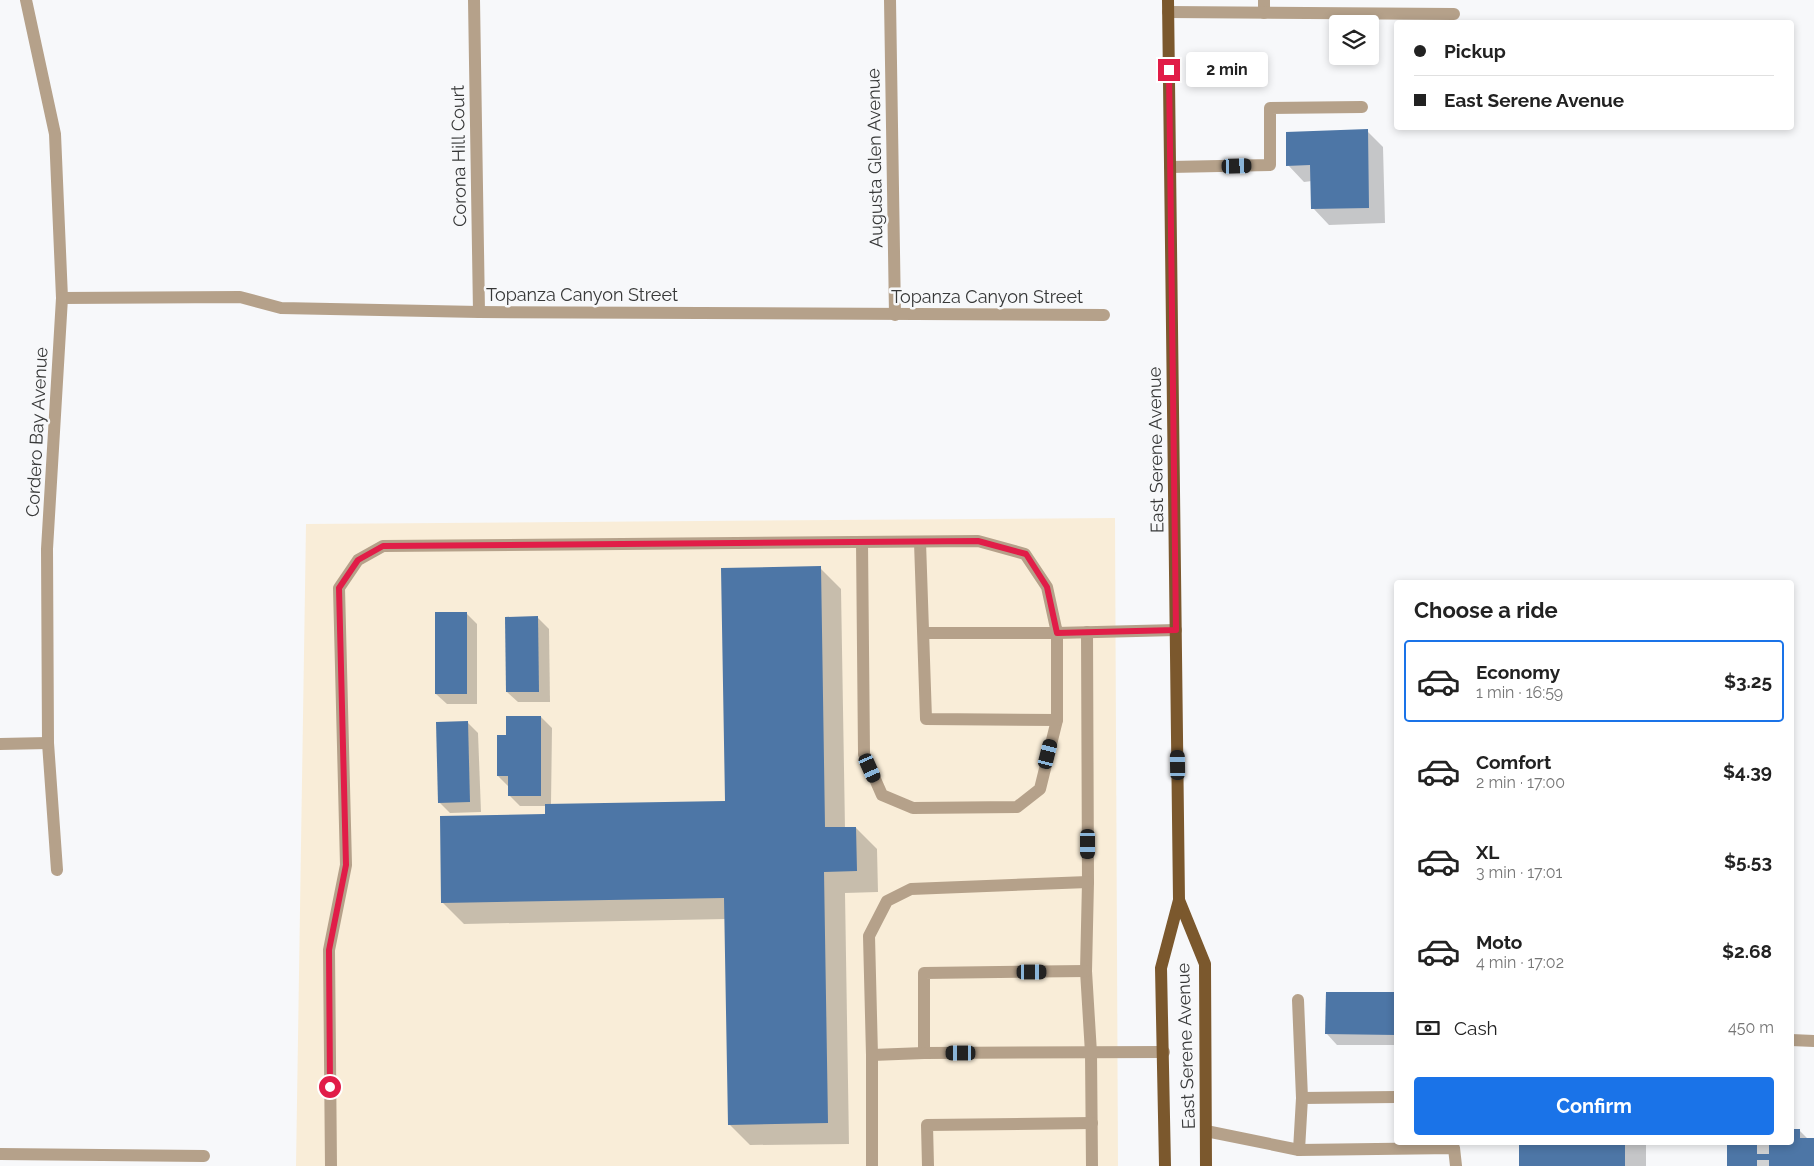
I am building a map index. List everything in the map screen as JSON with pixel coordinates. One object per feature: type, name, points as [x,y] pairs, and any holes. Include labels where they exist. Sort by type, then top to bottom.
[{"type":"main road","name":"East Serene Avenue","points":[[1165,1166],[1161,968],[1179,900],[1168,6]]},
{"type":"main road","name":"East Serene Avenue","points":[[1179,900],[1205,964],[1206,1166]]},
{"type":"street","name":"Cordero Bay Avenue","points":[[26,0],[55,134],[62,298],[47,549],[48,743],[57,870]]},
{"type":"street","name":"Corona Hill Court","points":[[474,0],[479,312]]},
{"type":"street","name":"Augusta Glen Avenue","points":[[890,0],[895,315]]},
{"type":"street","points":[[1168,6],[1264,6],[1454,14]]},
{"type":"street","points":[[1170,167],[1270,165],[1270,108],[1362,107]]},
{"type":"street","name":"Topanza Canyon Street","points":[[62,298],[240,297],[281,308],[479,312],[1104,315]]},
{"type":"street","points":[[332,1166],[329,950],[346,865],[339,588],[358,560],[383,546],[978,541],[1026,554],[1047,587],[1057,633],[1057,720],[1040,789],[1017,806],[913,808],[882,795],[864,754],[862,542]]},
{"type":"street","points":[[920,542],[926,719],[1057,720]]},
{"type":"street","points":[[924,633],[1057,633],[1176,630]]},
{"type":"street","points":[[1087,632],[1088,882],[1086,971],[1091,1053],[1092,1166]]},
{"type":"street","points":[[0,744],[48,743]]},
{"type":"street","points":[[872,1166],[869,936],[887,901],[911,889],[1088,882]]},
{"type":"street","points":[[924,1053],[924,973],[1086,971]]},
{"type":"street","points":[[1298,1000],[1302,1098],[1300,1150]]},
{"type":"street","points":[[1794,1040],[1814,1041]]},
{"type":"street","points":[[872,1055],[1164,1052]]},
{"type":"street","points":[[1302,1098],[1394,1097]]},
{"type":"street","points":[[928,1166],[927,1125],[1092,1124]]},
{"type":"street","points":[[1206,1131],[1300,1150],[1454,1145],[1456,1166]]},
{"type":"street","points":[[0,1154],[95,1161],[204,1156]]},
{"type":"shaded area","points":[[1115,518],[1118,1166],[296,1166],[306,524]]},
{"type":"building","points":[[1368,129],[1369,208],[1311,209],[1310,165],[1286,166],[1286,132]]},
{"type":"building","points":[[821,566],[825,827],[856,827],[857,871],[824,872],[828,1123],[728,1125],[724,898],[441,903],[440,816],[545,814],[545,804],[725,801],[721,568]]},
{"type":"building","points":[[435,612],[467,612],[467,694],[435,694]]},
{"type":"building","points":[[538,616],[539,692],[506,692],[505,617]]},
{"type":"building","points":[[506,716],[541,716],[541,796],[508,796],[508,776],[497,776],[497,735],[506,735]]},
{"type":"building","points":[[468,721],[470,802],[438,803],[436,722]]},
{"type":"building","points":[[1326,992],[1394,992],[1394,1035],[1325,1034]]},
{"type":"building","points":[[1794,1129],[1800,1129],[1800,1138],[1814,1138],[1814,1166],[1727,1166],[1727,1145],[1794,1145]]},
{"type":"building","points":[[1519,1145],[1625,1145],[1625,1166],[1519,1166]]},
{"type":"tunnel","points":[[1763,1145],[1763,1166]]},
{"type":"route","points":[[330,1087],[329,950],[346,865],[339,588],[358,560],[383,546],[978,541],[1026,554],[1047,587],[1057,633],[1176,630],[1169,70]]}]
